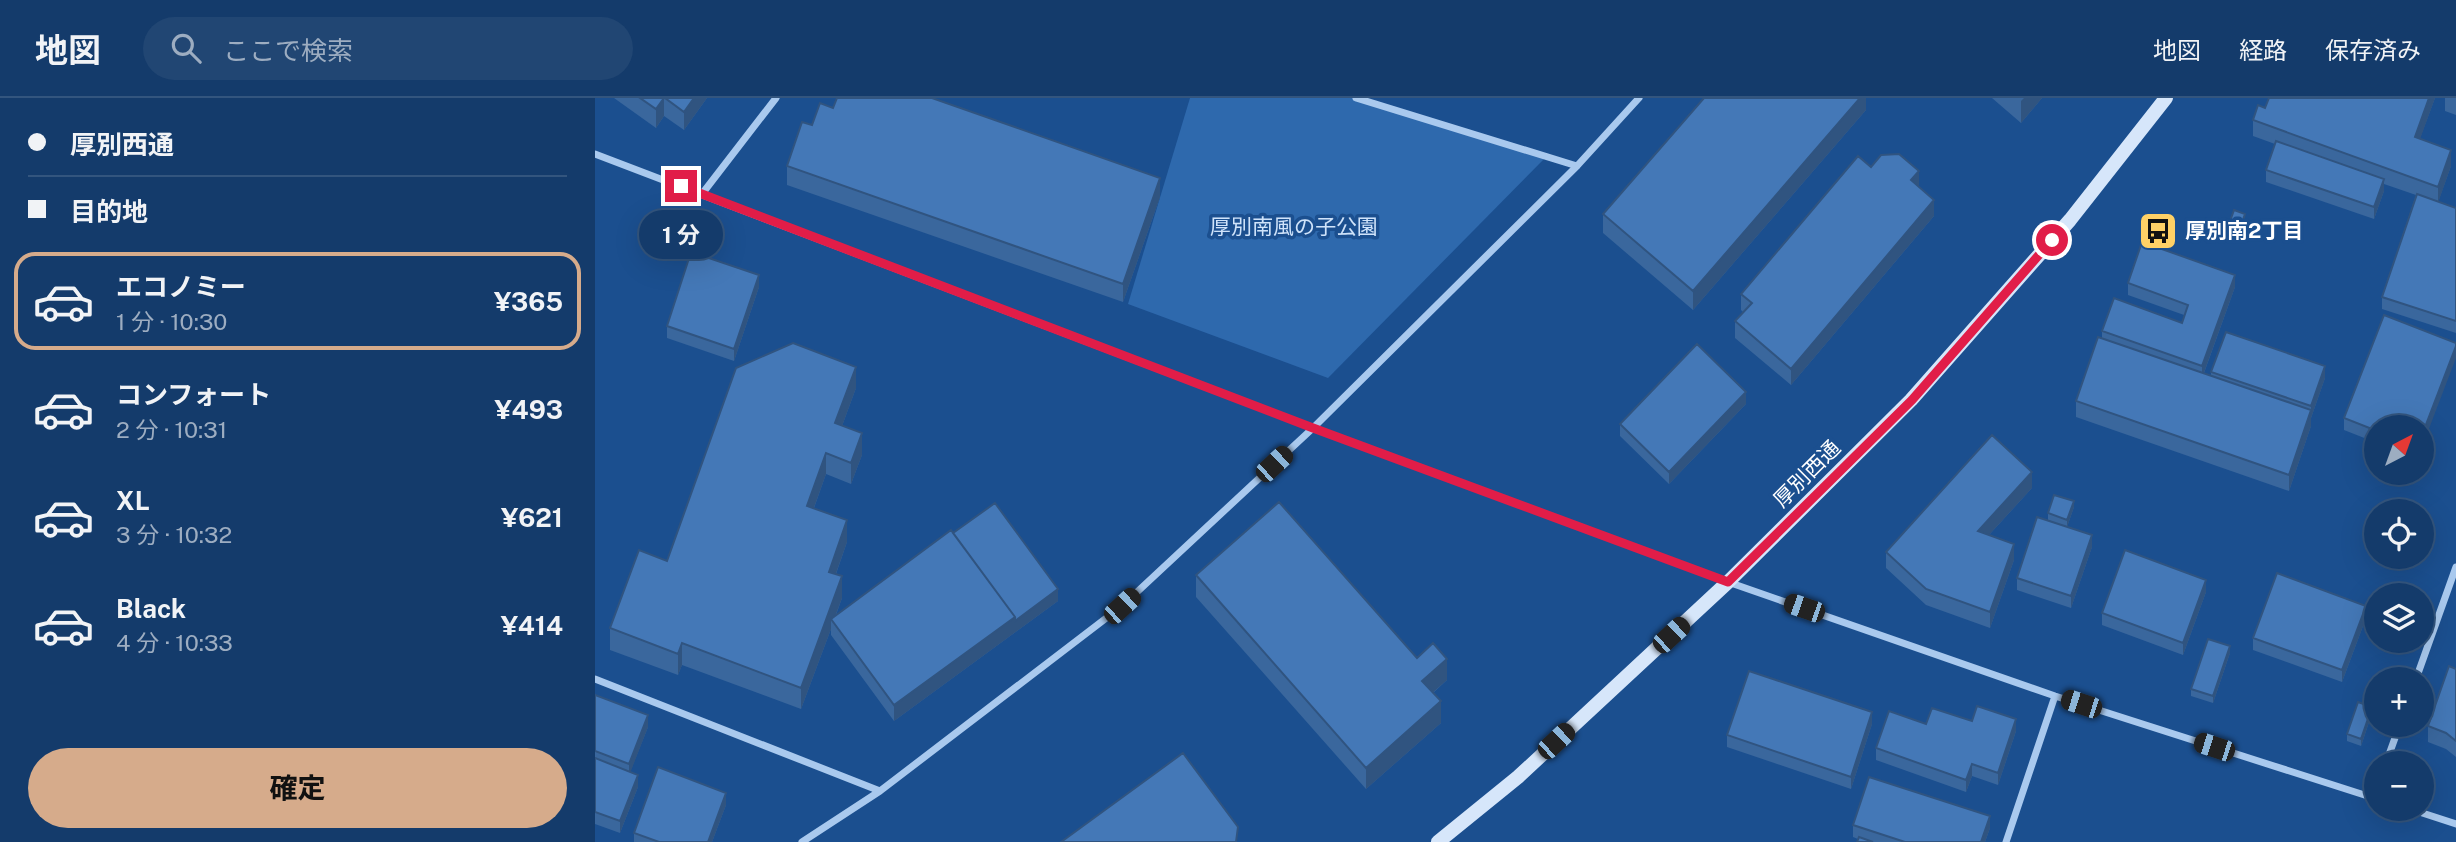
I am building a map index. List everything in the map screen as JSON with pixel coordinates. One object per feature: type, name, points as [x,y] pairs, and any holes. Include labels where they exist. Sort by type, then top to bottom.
[{"type":"street","points":[[702,194],[776,98]]},
{"type":"street","points":[[1356,98],[1577,166]]},
{"type":"street","points":[[802,842],[880,791],[1122,606],[1313,428],[1577,166],[1639,98]]},
{"type":"street","name":"厚別西通","points":[[1439,842],[1518,777],[1728,582],[1912,400],[2070,220],[2166,98]]},
{"type":"street","points":[[595,154],[1313,428],[1728,582],[2055,696],[2364,792]]},
{"type":"street","points":[[2420,667],[2456,566]]},
{"type":"street","points":[[595,679],[880,791]]},
{"type":"street","points":[[2006,842],[2055,696]]},
{"type":"street","points":[[2434,817],[2456,824]]},
{"type":"green space","name":"厚別南風の子公園","points":[[1190,98],[1356,98],[1546,157],[1328,378],[1128,304]]},
{"type":"building","points":[[640,98],[664,98],[656,109]]},
{"type":"building","points":[[665,98],[694,98],[684,112]]},
{"type":"building","points":[[837,98],[932,98],[1160,178],[1123,284],[787,166],[802,122],[812,125],[820,103],[833,108]]},
{"type":"building","points":[[1704,98],[1860,98],[1693,291],[1603,214]]},
{"type":"building","points":[[2269,98],[2429,98],[2415,137],[2451,150],[2438,187],[2253,120],[2258,105],[2265,108]]},
{"type":"building","points":[[2276,141],[2384,179],[2374,207],[2266,170]]},
{"type":"building","points":[[1899,154],[1919,171],[1911,180],[1934,200],[1791,369],[1735,321],[1752,303],[1741,294],[1858,156],[1871,167],[1881,155]]},
{"type":"building","points":[[2417,194],[2456,208],[2456,321],[2382,297]]},
{"type":"building","points":[[2234,210],[2245,214],[2238,234],[2227,230]]},
{"type":"building","points":[[2142,242],[2235,275],[2202,366],[2102,331],[2114,298],[2182,323],[2188,305],[2128,283]]},
{"type":"building","points":[[691,252],[759,275],[734,349],[667,326]]},
{"type":"building","points":[[2384,315],[2456,343],[2430,415],[2364,415],[2364,426],[2344,418]]},
{"type":"building","points":[[2226,332],[2325,366],[2311,406],[2211,372]]},
{"type":"building","points":[[2098,337],[2311,410],[2289,475],[2076,401]]},
{"type":"building","points":[[793,343],[856,367],[835,423],[862,433],[851,463],[826,453],[807,506],[847,520],[829,572],[842,576],[801,688],[682,643],[678,654],[610,628],[639,550],[667,561],[736,368]]},
{"type":"building","points":[[1697,344],[1746,392],[1669,472],[1620,424]]},
{"type":"building","points":[[1992,435],[2032,472],[1978,531],[2014,544],[1990,612],[1926,589],[1886,552]]},
{"type":"building","points":[[2054,495],[2074,501],[2067,520],[2048,513]]},
{"type":"building","points":[[1279,502],[1417,658],[1433,643],[1447,659],[1422,681],[1441,701],[1366,768],[1196,575]]},
{"type":"building","points":[[995,503],[1058,589],[1015,621],[1015,617],[953,533]]},
{"type":"building","points":[[2037,517],[2092,535],[2071,596],[2017,578]]},
{"type":"building","points":[[951,530],[1015,617],[894,705],[831,619]]},
{"type":"building","points":[[2125,550],[2206,580],[2183,643],[2102,613]]},
{"type":"building","points":[[2277,573],[2364,605],[2342,670],[2253,638]]},
{"type":"building","points":[[2208,639],[2230,646],[2213,696],[2191,689]]},
{"type":"building","points":[[2449,666],[2456,669],[2456,741],[2434,728],[2434,709]]},
{"type":"building","points":[[1749,671],[1872,712],[1851,777],[1727,735]]},
{"type":"building","points":[[595,695],[648,715],[629,764],[595,751]]},
{"type":"building","points":[[2358,702],[2364,704],[2364,730],[2361,739],[2347,734]]},
{"type":"building","points":[[1977,706],[2016,719],[1998,773],[1972,764],[1966,780],[1876,748],[1889,711],[1926,724],[1932,708],[1972,721]]},
{"type":"building","points":[[1183,753],[1238,827],[1236,842],[1061,842]]},
{"type":"building","points":[[595,758],[638,775],[620,821],[595,812]]},
{"type":"building","points":[[658,767],[726,793],[708,842],[659,842],[634,833]]},
{"type":"building","points":[[1869,777],[1990,816],[1981,842],[1905,842],[1853,825]]},
{"type":"building","points":[[1859,837],[1873,842],[1857,842]]},
{"type":"place","name":"厚別南2丁目","points":[[2158,231]]},
{"type":"route","points":[[681,186],[1313,428],[1728,582],[1912,400],[2052,240]]}]
